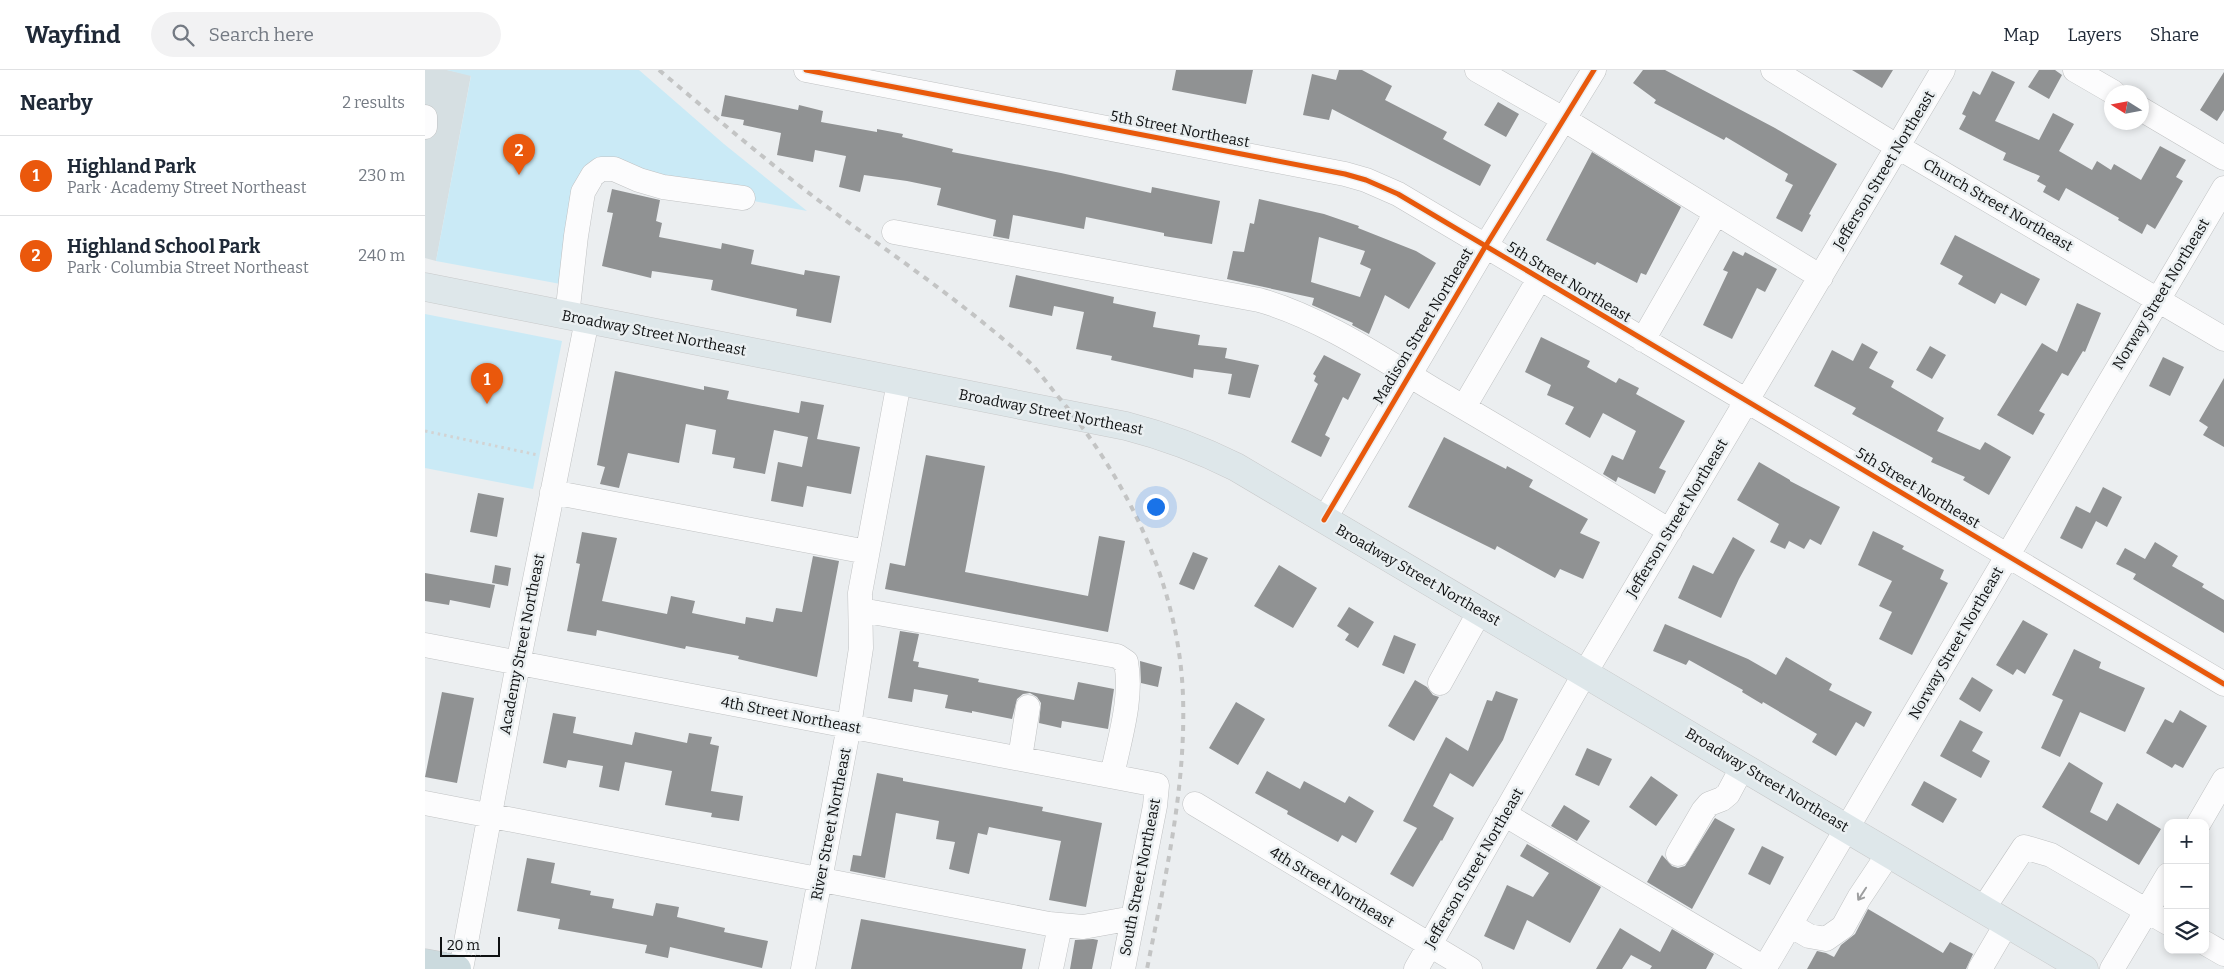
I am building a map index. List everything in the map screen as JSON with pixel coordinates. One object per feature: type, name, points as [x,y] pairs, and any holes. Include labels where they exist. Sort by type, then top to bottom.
[{"type":"highway","points":[[425,963],[457,969]]},
{"type":"main road","name":"Broadway Street Northeast","points":[[425,287],[1126,426],[1171,438],[1207,452],[1236,467],[1585,672],[2084,969]]},
{"type":"street","name":"5th Street Northeast","points":[[806,70],[1345,174],[1366,180],[1398,194],[2224,684]]},
{"type":"street","points":[[1477,70],[1565,120],[1821,277]]},
{"type":"street","name":"Madison Street Northeast","points":[[1324,520],[1485,246],[1565,120],[1594,70]]},
{"type":"street","name":"Church Street Northeast","points":[[1773,70],[1898,147],[2224,339]]},
{"type":"street","name":"Jefferson Street Northeast","points":[[1416,969],[1585,672],[1943,70]]},
{"type":"street","points":[[2075,70],[2104,87]]},
{"type":"street","points":[[2149,114],[2224,158]]},
{"type":"street","points":[[425,117],[425,127]]},
{"type":"street","name":"Academy Street Northeast","points":[[461,969],[518,664],[559,459],[577,318],[576,236],[583,192],[593,175],[601,169],[615,169],[639,180],[663,187],[743,198]]},
{"type":"street","name":"Norway Street Northeast","points":[[1765,969],[2224,188]]},
{"type":"street","points":[[1643,340],[1716,213]]},
{"type":"street","points":[[894,232],[1259,300],[1303,315],[1409,374],[1670,531]]},
{"type":"street","points":[[1464,407],[1539,279]]},
{"type":"street","name":"River Street Northeast","points":[[803,969],[849,726],[861,648],[860,593],[899,382]]},
{"type":"street","points":[[552,492],[867,552]]},
{"type":"street","points":[[861,610],[1117,656],[1126,662],[1128,674],[1126,705],[1112,776]]},
{"type":"street","points":[[1440,683],[1481,611]]},
{"type":"street","name":"4th Street Northeast","points":[[425,645],[1157,785]]},
{"type":"street","points":[[1020,758],[1028,708]]},
{"type":"street","points":[[1678,854],[1703,811],[1709,804],[1722,799],[1728,794],[1743,766]]},
{"type":"street","points":[[2201,819],[2224,780]]},
{"type":"street","name":"South Street Northeast","points":[[1123,969],[1155,806],[1157,785]]},
{"type":"street","points":[[425,803],[1060,926],[1083,927],[1133,918]]},
{"type":"street","name":"4th Street Northeast","points":[[1195,804],[1470,969]]},
{"type":"street","points":[[1504,814],[1765,969]]},
{"type":"street","points":[[1983,909],[2024,847],[2051,855],[2164,921]]},
{"type":"street","points":[[1790,924],[1809,936],[1826,939],[1843,928],[1859,898],[1889,853]]},
{"type":"street","points":[[2112,969],[2164,882]]},
{"type":"street","points":[[1980,969],[2007,923]]},
{"type":"street","points":[[1051,969],[1060,926]]},
{"type":"street","points":[[2209,946],[2224,954]]},
{"type":"path","points":[[425,431],[559,459]]},
{"type":"shaded area","points":[[425,70],[447,70],[471,75],[436,261],[425,258]]},
{"type":"shaded area","points":[[447,70],[639,70],[724,144],[807,211],[658,183],[632,164],[617,161],[593,169],[566,285],[436,261],[471,76]]},
{"type":"shaded area","points":[[425,314],[562,341],[533,489],[425,468]]},
{"type":"building","points":[[1176,70],[1253,70],[1246,104],[1172,90]]},
{"type":"building","points":[[1339,70],[1362,70],[1392,86],[1385,100],[1447,132],[1443,139],[1491,165],[1480,186],[1332,109],[1329,120],[1303,115],[1312,74],[1336,80]]},
{"type":"building","points":[[1643,70],[1665,70],[1775,128],[1837,164],[1809,214],[1811,215],[1802,232],[1776,218],[1793,185],[1785,181],[1788,174],[1726,137],[1724,140],[1654,103],[1656,100],[1633,83]]},
{"type":"building","points":[[1852,70],[1893,70],[1882,88]]},
{"type":"building","points":[[2039,70],[2055,70],[2062,75],[2049,99],[2028,87]]},
{"type":"building","points":[[1992,71],[2015,82],[1995,121],[2039,140],[2053,113],[2074,124],[2059,151],[2092,170],[2097,161],[2111,170],[2114,164],[2141,180],[2160,146],[2186,160],[2176,177],[2183,181],[2155,229],[2147,224],[2142,234],[2118,220],[2119,218],[2066,188],[2059,201],[2043,192],[2046,186],[2037,181],[2040,176],[2003,160],[2006,153],[1959,129],[1966,116],[1962,114],[1973,91],[1980,95]]},
{"type":"building","points":[[2224,72],[2224,110],[2217,121],[2200,110]]},
{"type":"building","points":[[725,95],[798,110],[799,105],[823,111],[821,122],[877,132],[877,129],[903,134],[902,137],[953,149],[952,152],[1151,193],[1152,187],[1220,201],[1212,244],[1164,236],[1164,233],[1086,217],[1084,229],[1013,215],[1009,239],[993,236],[996,220],[937,205],[941,188],[864,175],[860,192],[839,187],[846,156],[815,150],[813,162],[777,155],[781,133],[743,125],[744,120],[721,116]]},
{"type":"building","points":[[1498,102],[1519,114],[1506,137],[1484,125]]},
{"type":"building","points":[[1592,152],[1681,207],[1646,275],[1641,273],[1637,283],[1597,262],[1595,265],[1546,240]]},
{"type":"building","points":[[612,189],[660,200],[656,221],[662,223],[659,237],[721,249],[722,243],[754,250],[751,264],[804,275],[805,270],[840,276],[831,323],[796,316],[797,309],[711,290],[713,280],[652,271],[651,278],[602,266],[613,213],[607,212]]},
{"type":"building","points":[[1259,199],[1324,214],[1359,226],[1358,228],[1416,251],[1436,263],[1409,309],[1385,295],[1369,334],[1352,325],[1353,323],[1312,305],[1314,298],[1227,279],[1233,251],[1244,252],[1250,223],[1254,224]],"holes":[[[1319,237],[1365,251],[1360,264],[1371,269],[1360,297],[1311,282]]]},
{"type":"building","points":[[1955,235],[2040,279],[2026,306],[2001,293],[1995,304],[1958,284],[1963,276],[1940,264]]},
{"type":"building","points":[[1733,251],[1743,256],[1745,252],[1777,269],[1765,292],[1757,288],[1732,339],[1703,325],[1728,272],[1723,270]]},
{"type":"building","points":[[1016,275],[1114,297],[1113,303],[1156,312],[1153,327],[1200,335],[1198,345],[1227,348],[1225,358],[1259,365],[1250,398],[1228,394],[1232,374],[1194,369],[1193,378],[1111,360],[1112,356],[1076,349],[1084,312],[1054,306],[1052,316],[1009,307]]},
{"type":"building","points":[[2077,303],[2101,313],[2085,352],[2083,351],[2068,376],[2062,373],[2039,411],[2045,414],[2033,435],[1997,415],[2042,343],[2057,352]]},
{"type":"building","points":[[1541,337],[1590,361],[1587,367],[1616,383],[1619,378],[1639,388],[1636,394],[1685,421],[1659,468],[1666,471],[1655,494],[1618,477],[1616,482],[1603,474],[1612,455],[1623,460],[1636,431],[1603,413],[1590,438],[1565,424],[1574,407],[1547,395],[1551,385],[1525,372]]},
{"type":"building","points":[[1862,343],[1878,352],[1869,368],[1894,381],[1891,387],[1944,418],[1937,431],[1980,450],[1985,442],[2011,457],[1989,495],[1963,480],[1965,477],[1931,462],[1933,458],[1852,414],[1856,408],[1814,386],[1832,350],[1853,361]]},
{"type":"building","points":[[1930,346],[1946,355],[1932,379],[1916,370]]},
{"type":"building","points":[[1324,355],[1361,374],[1348,400],[1343,397],[1325,435],[1330,438],[1321,457],[1291,442],[1318,384],[1314,381],[1316,376],[1313,374]]},
{"type":"building","points":[[2163,357],[2184,367],[2170,396],[2149,386]]},
{"type":"building","points":[[615,371],[704,390],[704,386],[729,391],[727,399],[799,413],[801,401],[824,405],[817,439],[860,447],[851,494],[807,486],[803,507],[771,501],[778,462],[802,467],[808,437],[774,430],[765,474],[733,468],[735,458],[712,454],[716,430],[686,424],[679,463],[628,453],[619,488],[600,484],[605,467],[597,465]]},
{"type":"building","points":[[2224,378],[2224,447],[2203,435],[2208,427],[2199,421]]},
{"type":"building","points":[[1444,437],[1506,469],[1507,466],[1533,480],[1529,487],[1588,519],[1580,533],[1600,542],[1583,579],[1560,569],[1555,578],[1497,546],[1495,550],[1408,507]]},
{"type":"building","points":[[926,455],[985,466],[965,572],[1088,596],[1099,536],[1125,541],[1108,632],[885,589],[890,563],[905,566]]},
{"type":"building","points":[[1759,462],[1790,481],[1840,507],[1821,545],[1810,539],[1804,549],[1789,541],[1785,549],[1770,542],[1779,524],[1737,500]]},
{"type":"building","points":[[2103,487],[2122,497],[2107,527],[2096,521],[2082,549],[2060,538],[2076,506],[2090,513]]},
{"type":"building","points":[[478,493],[504,498],[497,537],[470,532]]},
{"type":"building","points":[[1873,531],[1904,546],[1902,549],[1944,570],[1940,579],[1948,583],[1912,655],[1879,639],[1892,612],[1879,606],[1892,581],[1858,565]]},
{"type":"building","points":[[582,532],[617,538],[602,601],[667,614],[671,596],[695,601],[692,613],[745,624],[746,617],[773,622],[776,608],[802,612],[813,556],[839,561],[817,677],[738,659],[739,656],[686,646],[685,649],[597,630],[596,636],[567,631],[580,564],[576,563]]},
{"type":"building","points":[[1733,537],[1755,550],[1721,618],[1678,598],[1693,565],[1713,574]]},
{"type":"building","points":[[2155,542],[2178,556],[2172,566],[2204,584],[2202,587],[2224,600],[2224,633],[2133,579],[2136,574],[2116,564],[2125,548],[2145,559]]},
{"type":"building","points":[[1193,552],[1208,558],[1194,590],[1179,584]]},
{"type":"building","points":[[495,565],[511,568],[508,586],[492,583]]},
{"type":"building","points":[[1279,565],[1317,588],[1293,628],[1254,606]]},
{"type":"building","points":[[425,573],[495,585],[490,608],[450,600],[449,605],[425,601]]},
{"type":"building","points":[[1349,607],[1374,622],[1358,648],[1345,640],[1349,634],[1337,626]]},
{"type":"building","points":[[2023,620],[2048,634],[2025,674],[2017,669],[2013,675],[1996,665]]},
{"type":"building","points":[[1665,624],[1748,659],[1776,675],[1786,657],[1832,684],[1829,690],[1872,712],[1864,727],[1856,722],[1836,756],[1812,742],[1817,734],[1763,702],[1762,704],[1742,692],[1743,690],[1689,660],[1686,665],[1653,651]]},
{"type":"building","points":[[900,631],[919,634],[913,661],[919,662],[918,667],[979,679],[978,682],[1074,700],[1078,682],[1114,689],[1108,729],[1062,721],[1061,728],[1039,723],[1041,703],[1037,697],[1030,693],[1023,694],[1017,699],[1012,719],[945,708],[948,695],[914,689],[912,702],[888,698]]},
{"type":"building","points":[[1394,635],[1416,644],[1404,674],[1382,665]]},
{"type":"building","points":[[2074,649],[2101,662],[2099,668],[2145,688],[2125,732],[2080,712],[2060,757],[2041,748],[2063,700],[2052,695]]},
{"type":"building","points":[[1140,661],[1162,667],[1158,687],[1141,683]]},
{"type":"building","points":[[1972,677],[1993,690],[1980,712],[1959,699]]},
{"type":"building","points":[[1415,680],[1427,687],[1433,695],[1439,697],[1414,741],[1388,726]]},
{"type":"building","points":[[1496,691],[1518,699],[1503,740],[1473,787],[1450,773],[1433,806],[1454,818],[1413,887],[1390,874],[1417,828],[1403,821],[1446,737],[1468,751],[1487,700],[1492,701]]},
{"type":"building","points":[[442,692],[474,698],[457,783],[425,777]]},
{"type":"building","points":[[1236,702],[1265,719],[1238,765],[1209,748]]},
{"type":"building","points":[[2180,710],[2207,726],[2183,768],[2175,764],[2172,768],[2146,753],[2165,719],[2173,723]]},
{"type":"building","points":[[553,713],[576,717],[573,733],[632,745],[635,732],[687,743],[689,733],[712,737],[710,744],[719,746],[711,791],[743,796],[739,821],[711,817],[712,813],[665,805],[672,771],[625,762],[619,791],[599,787],[603,766],[568,760],[566,768],[543,763]]},
{"type":"building","points":[[1960,720],[1983,732],[1972,751],[1990,761],[1981,778],[1940,756]]},
{"type":"building","points":[[1587,748],[1612,759],[1599,786],[1575,775]]},
{"type":"building","points":[[2069,762],[2103,783],[2090,812],[2107,821],[2117,803],[2161,829],[2139,865],[2042,807]]},
{"type":"building","points":[[1267,771],[1300,789],[1304,781],[1345,803],[1349,796],[1374,811],[1356,843],[1342,835],[1338,842],[1287,814],[1288,811],[1255,793]]},
{"type":"building","points":[[877,773],[903,778],[903,781],[1043,807],[1042,811],[1102,823],[1086,907],[1049,900],[1061,841],[989,827],[987,835],[978,833],[969,874],[949,869],[955,842],[936,839],[939,821],[896,813],[885,878],[850,871],[853,855],[861,856]]},
{"type":"building","points":[[1651,776],[1678,795],[1656,826],[1629,807]]},
{"type":"building","points":[[1924,781],[1957,799],[1943,823],[1911,805]]},
{"type":"building","points":[[1564,805],[1590,821],[1577,841],[1551,826]]},
{"type":"building","points":[[1715,818],[1735,829],[1692,909],[1647,882],[1662,855],[1672,866],[1678,868],[1685,866]]},
{"type":"building","points":[[1527,844],[1601,887],[1570,943],[1527,920],[1514,950],[1484,936],[1507,885],[1533,897],[1549,873],[1520,856]]},
{"type":"building","points":[[1762,846],[1784,857],[1770,885],[1748,874]]},
{"type":"building","points":[[527,858],[555,863],[551,883],[591,891],[590,895],[614,899],[612,908],[653,916],[656,903],[679,907],[677,917],[725,928],[724,932],[768,941],[762,968],[670,947],[668,958],[645,953],[647,945],[558,929],[560,919],[517,911]]},
{"type":"building","points":[[1868,909],[1943,953],[1950,942],[1973,954],[1966,969],[1807,969],[1817,951],[1834,957],[1841,945],[1855,934]]},
{"type":"building","points":[[861,919],[1026,949],[1022,969],[851,969]]},
{"type":"building","points":[[1620,928],[1660,952],[1672,929],[1714,954],[1706,969],[1650,969],[1652,966],[1631,955],[1622,969],[1596,969]]},
{"type":"building","points":[[1075,940],[1098,940],[1092,969],[1070,969]]},
{"type":"railway","points":[[659,70],[786,175],[955,301],[1027,360],[1082,427],[1126,497],[1145,535],[1160,574],[1171,614],[1179,655],[1183,696],[1183,731],[1178,799],[1147,969]]},
{"type":"cycle path","points":[[806,70],[1345,174],[1366,180],[1398,194],[2224,684]]},
{"type":"cycle path","points":[[1324,520],[1485,247],[1594,70]]},
{"type":"place","name":"Highland School Park","points":[[519,175]]},
{"type":"place","name":"Highland Park","points":[[487,404]]}]
